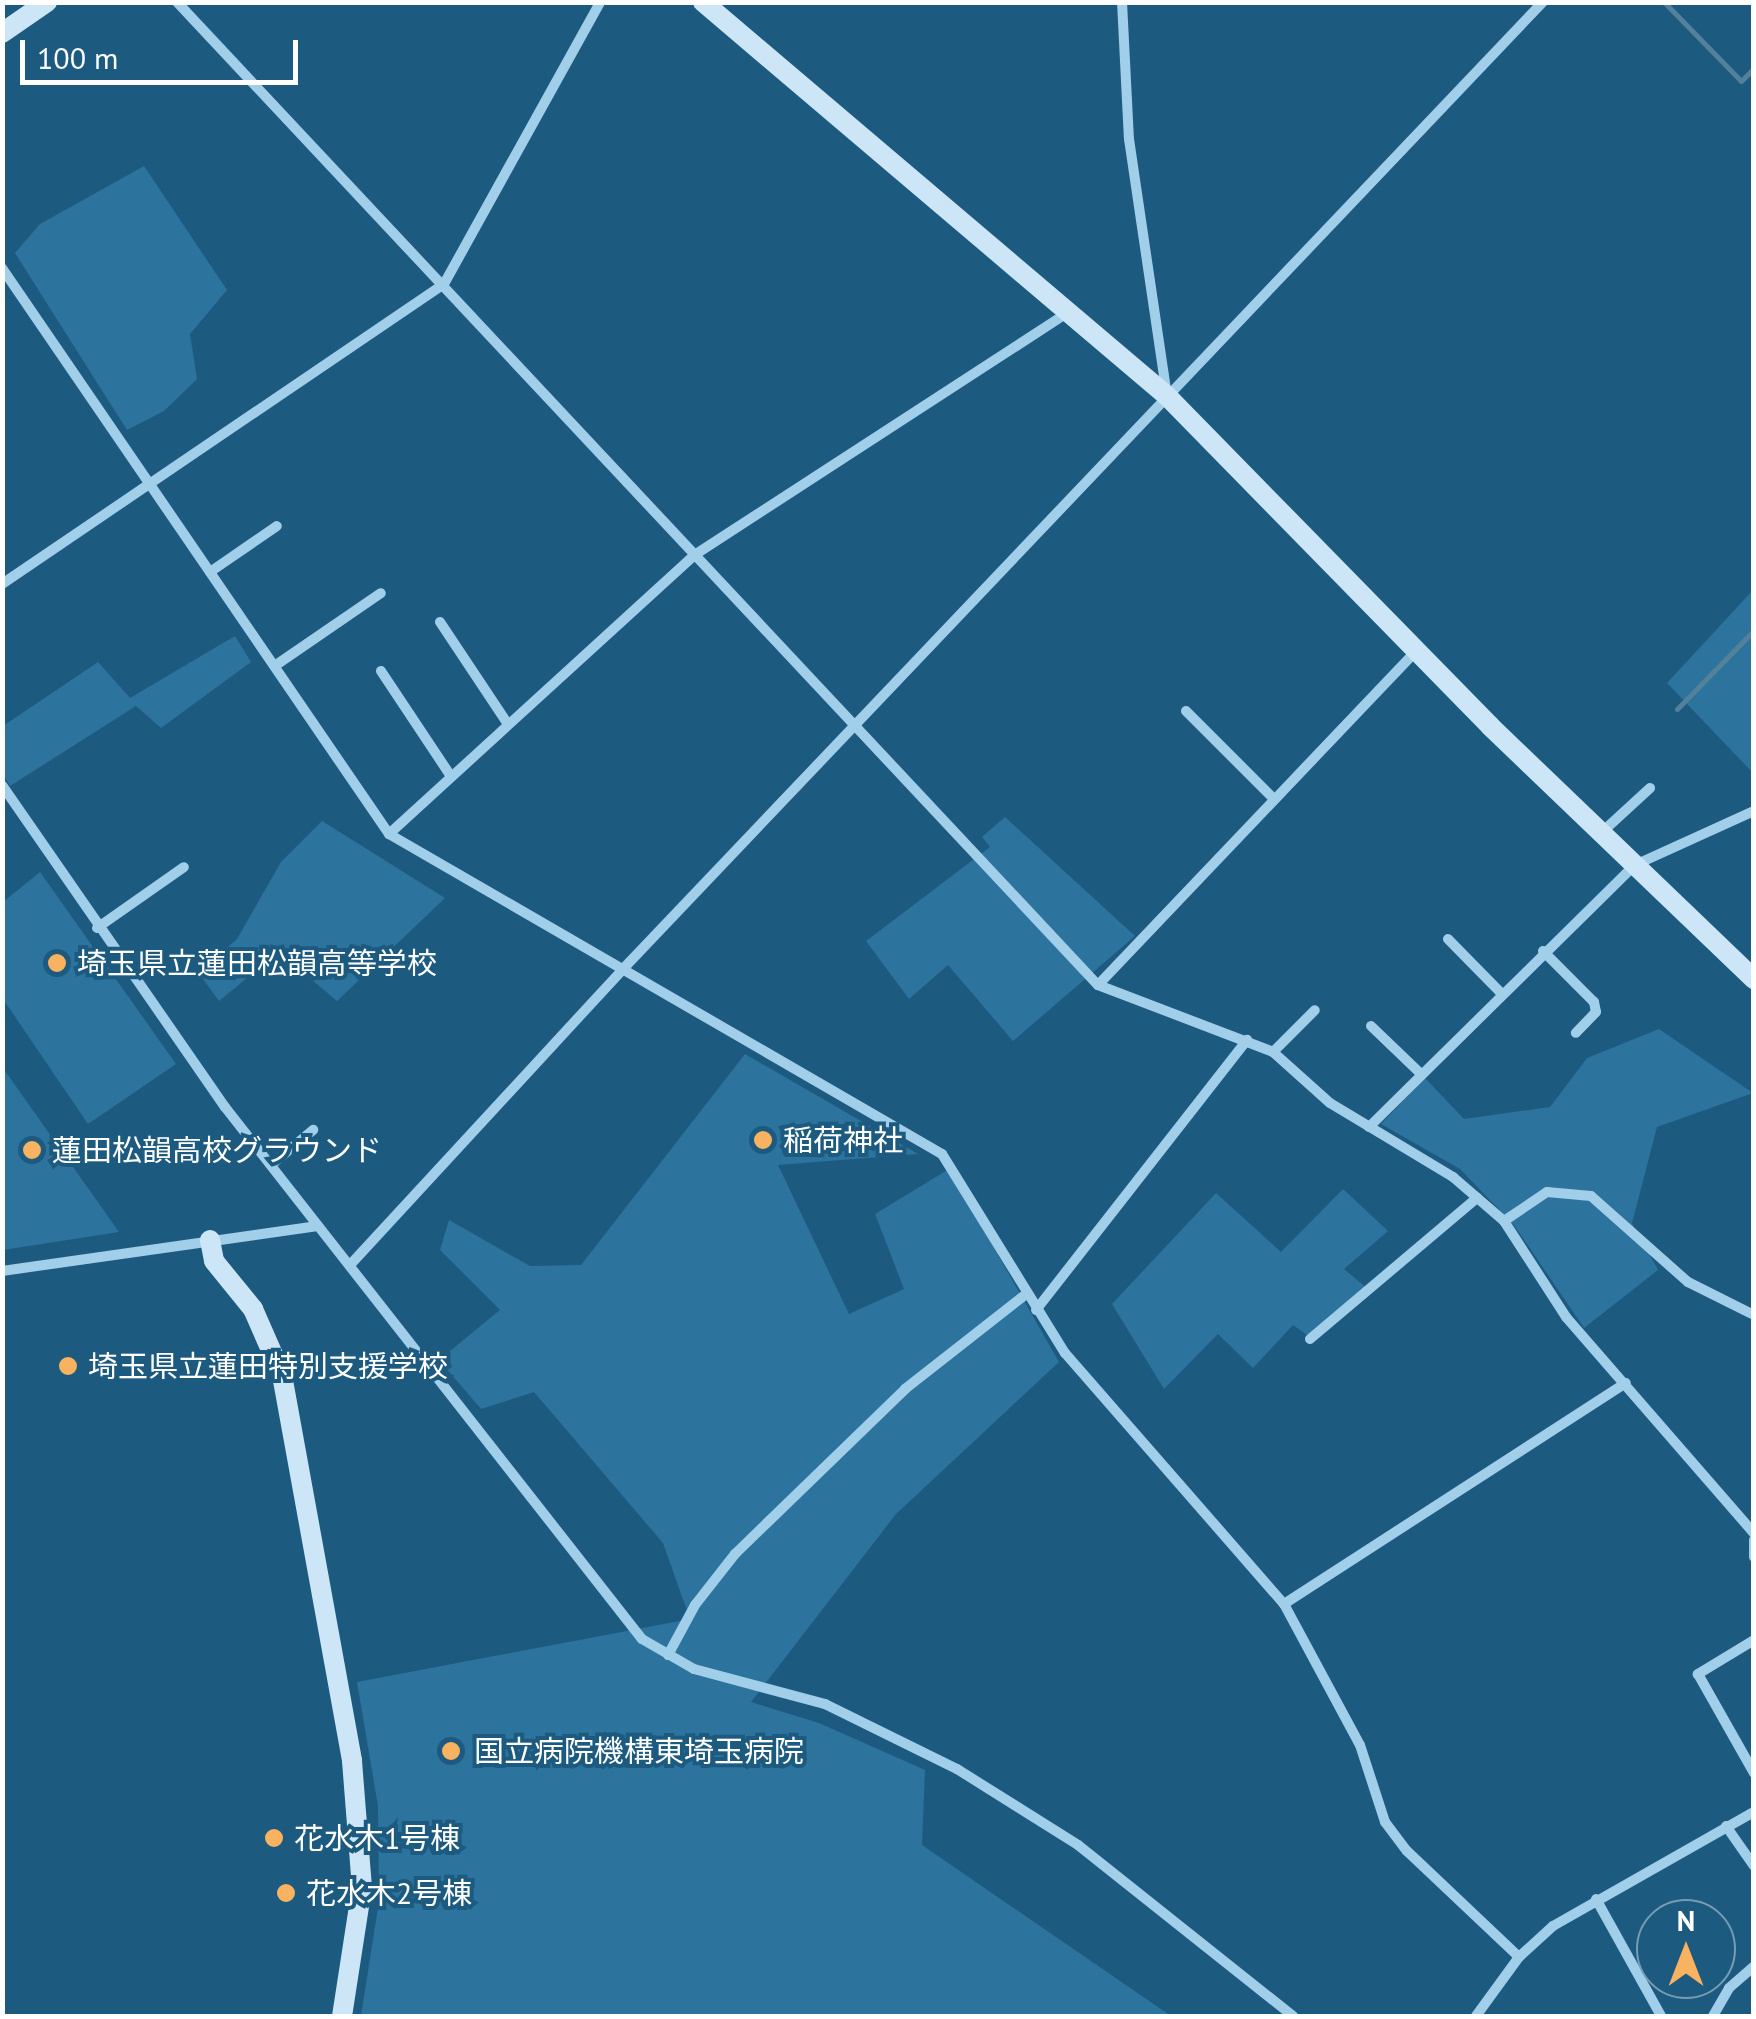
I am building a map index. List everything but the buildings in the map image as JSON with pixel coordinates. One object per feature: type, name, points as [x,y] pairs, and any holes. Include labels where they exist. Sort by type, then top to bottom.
[{"type":"street","points":[[2,33],[48,2]]},
{"type":"street","points":[[177,2],[856,722],[1098,985],[1272,1052],[1330,1103],[1477,1198],[1504,1221],[1566,1317],[1754,1536],[1754,1557]]},
{"type":"street","points":[[2,584],[444,284],[600,2]]},
{"type":"street","points":[[702,2],[1167,396],[1594,829],[1754,979]]},
{"type":"street","points":[[1122,2],[1129,139],[1167,396]]},
{"type":"street","points":[[350,1265],[856,722],[1542,2]]},
{"type":"street","points":[[2,268],[389,834],[942,1154],[978,1204],[1036,1310],[1226,1544],[1284,1604],[1360,1746],[1385,1822],[1407,1852],[1519,1957]]},
{"type":"street","points":[[389,834],[696,554],[1068,312]]},
{"type":"street","points":[[210,572],[277,526]]},
{"type":"street","points":[[276,665],[381,592]]},
{"type":"street","points":[[440,622],[508,723]]},
{"type":"street","points":[[1098,985],[1418,649]]},
{"type":"street","points":[[381,672],[450,775]]},
{"type":"street","points":[[1186,712],[1273,798]]},
{"type":"street","points":[[2,785],[97,928],[271,1165],[642,1638],[694,1669],[825,1704],[957,1768],[1078,1845],[1293,2016]]},
{"type":"street","points":[[1594,829],[1650,788]]},
{"type":"street","points":[[1370,1127],[1500,993],[1635,865],[1754,811]]},
{"type":"street","points":[[97,928],[184,867]]},
{"type":"street","points":[[1448,939],[1500,993]]},
{"type":"street","points":[[1544,951],[1594,1002],[1596,1012],[1576,1032]]},
{"type":"street","points":[[1272,1052],[1315,1010]]},
{"type":"street","points":[[1372,1026],[1421,1074]]},
{"type":"street","points":[[1036,1310],[1248,1040]]},
{"type":"street","points":[[271,1165],[313,1130]]},
{"type":"street","points":[[1504,1221],[1547,1192],[1591,1196],[1688,1282],[1754,1315]]},
{"type":"street","points":[[1310,1339],[1477,1198]]},
{"type":"street","points":[[2,1271],[318,1226]]},
{"type":"street","points":[[210,1240],[214,1261],[252,1309],[282,1375],[352,1760],[362,1887],[342,2016]]},
{"type":"street","points":[[668,1655],[695,1605],[735,1554],[906,1389],[1025,1295]]},
{"type":"street","points":[[1284,1604],[1626,1383]]},
{"type":"street","points":[[1754,1640],[1698,1674],[1754,1773]]},
{"type":"street","points":[[1476,2016],[1519,1957],[1596,1899],[1754,1812]]},
{"type":"street","points":[[1726,1826],[1754,1866]]},
{"type":"street","points":[[1596,1899],[1661,2016]]},
{"type":"street","points":[[1713,2016],[1729,1988],[1754,1966]]},
{"type":"shaded area","points":[[144,166],[227,290],[190,334],[197,379],[164,411],[127,430],[15,253],[40,224]]},
{"type":"shaded area","points":[[1753,590],[1753,773],[1667,683]]},
{"type":"shaded area","points":[[235,636],[251,662],[161,728],[136,706],[10,786],[3,774],[3,726],[98,662],[130,698]]},
{"type":"shaded area","points":[[1005,817],[1135,936],[1013,1041],[948,965],[909,999],[866,941],[990,847],[982,837]]},
{"type":"shaded area","points":[[322,821],[445,898],[337,1001],[279,952],[219,1001],[198,972],[237,939],[281,862]]},
{"type":"shaded area","points":[[40,872],[176,1064],[88,1124],[3,999],[3,902]]},
{"type":"shaded area","points":[[1659,1029],[1753,1093],[1657,1127],[1632,1223],[1658,1270],[1584,1328],[1514,1225],[1460,1169],[1381,1124],[1425,1078],[1464,1119],[1550,1107],[1587,1058]]},
{"type":"shaded area","points":[[745,1054],[918,1154],[778,1165],[849,1314],[904,1289],[875,1214],[949,1169],[1059,1362],[896,1514],[751,1702],[819,1723],[925,1770],[922,1845],[1171,2016],[361,2016],[379,1901],[378,1806],[357,1682],[690,1619],[663,1543],[534,1392],[481,1409],[439,1360],[500,1310],[440,1250],[449,1220],[530,1266],[581,1265]]},
{"type":"shaded area","name":"蓮田松韻高校グラウンド","points":[[3,1068],[119,1232],[3,1250]]},
{"type":"shaded area","points":[[1343,1189],[1388,1231],[1344,1269],[1367,1288],[1311,1338],[1293,1325],[1253,1368],[1218,1334],[1164,1389],[1112,1304],[1216,1193],[1281,1252]]},
{"type":"waterway","points":[[1664,2],[1741,81],[1754,68]]},
{"type":"waterway","points":[[1677,709],[1754,630]]},
{"type":"place","name":"埼玉県立蓮田松韻高等学校","points":[[57,963]]},
{"type":"place","name":"稲荷神社","points":[[763,1140]]},
{"type":"place","name":"蓮田松韻高校グラウンド","points":[[32,1150]]},
{"type":"place","name":"埼玉県立蓮田特別支援学校","points":[[68,1366]]},
{"type":"place","name":"国立病院機構東埼玉病院","points":[[451,1751]]},
{"type":"place","name":"花水木1号棟","points":[[274,1838]]},
{"type":"place","name":"花水木2号棟","points":[[286,1893]]}]
